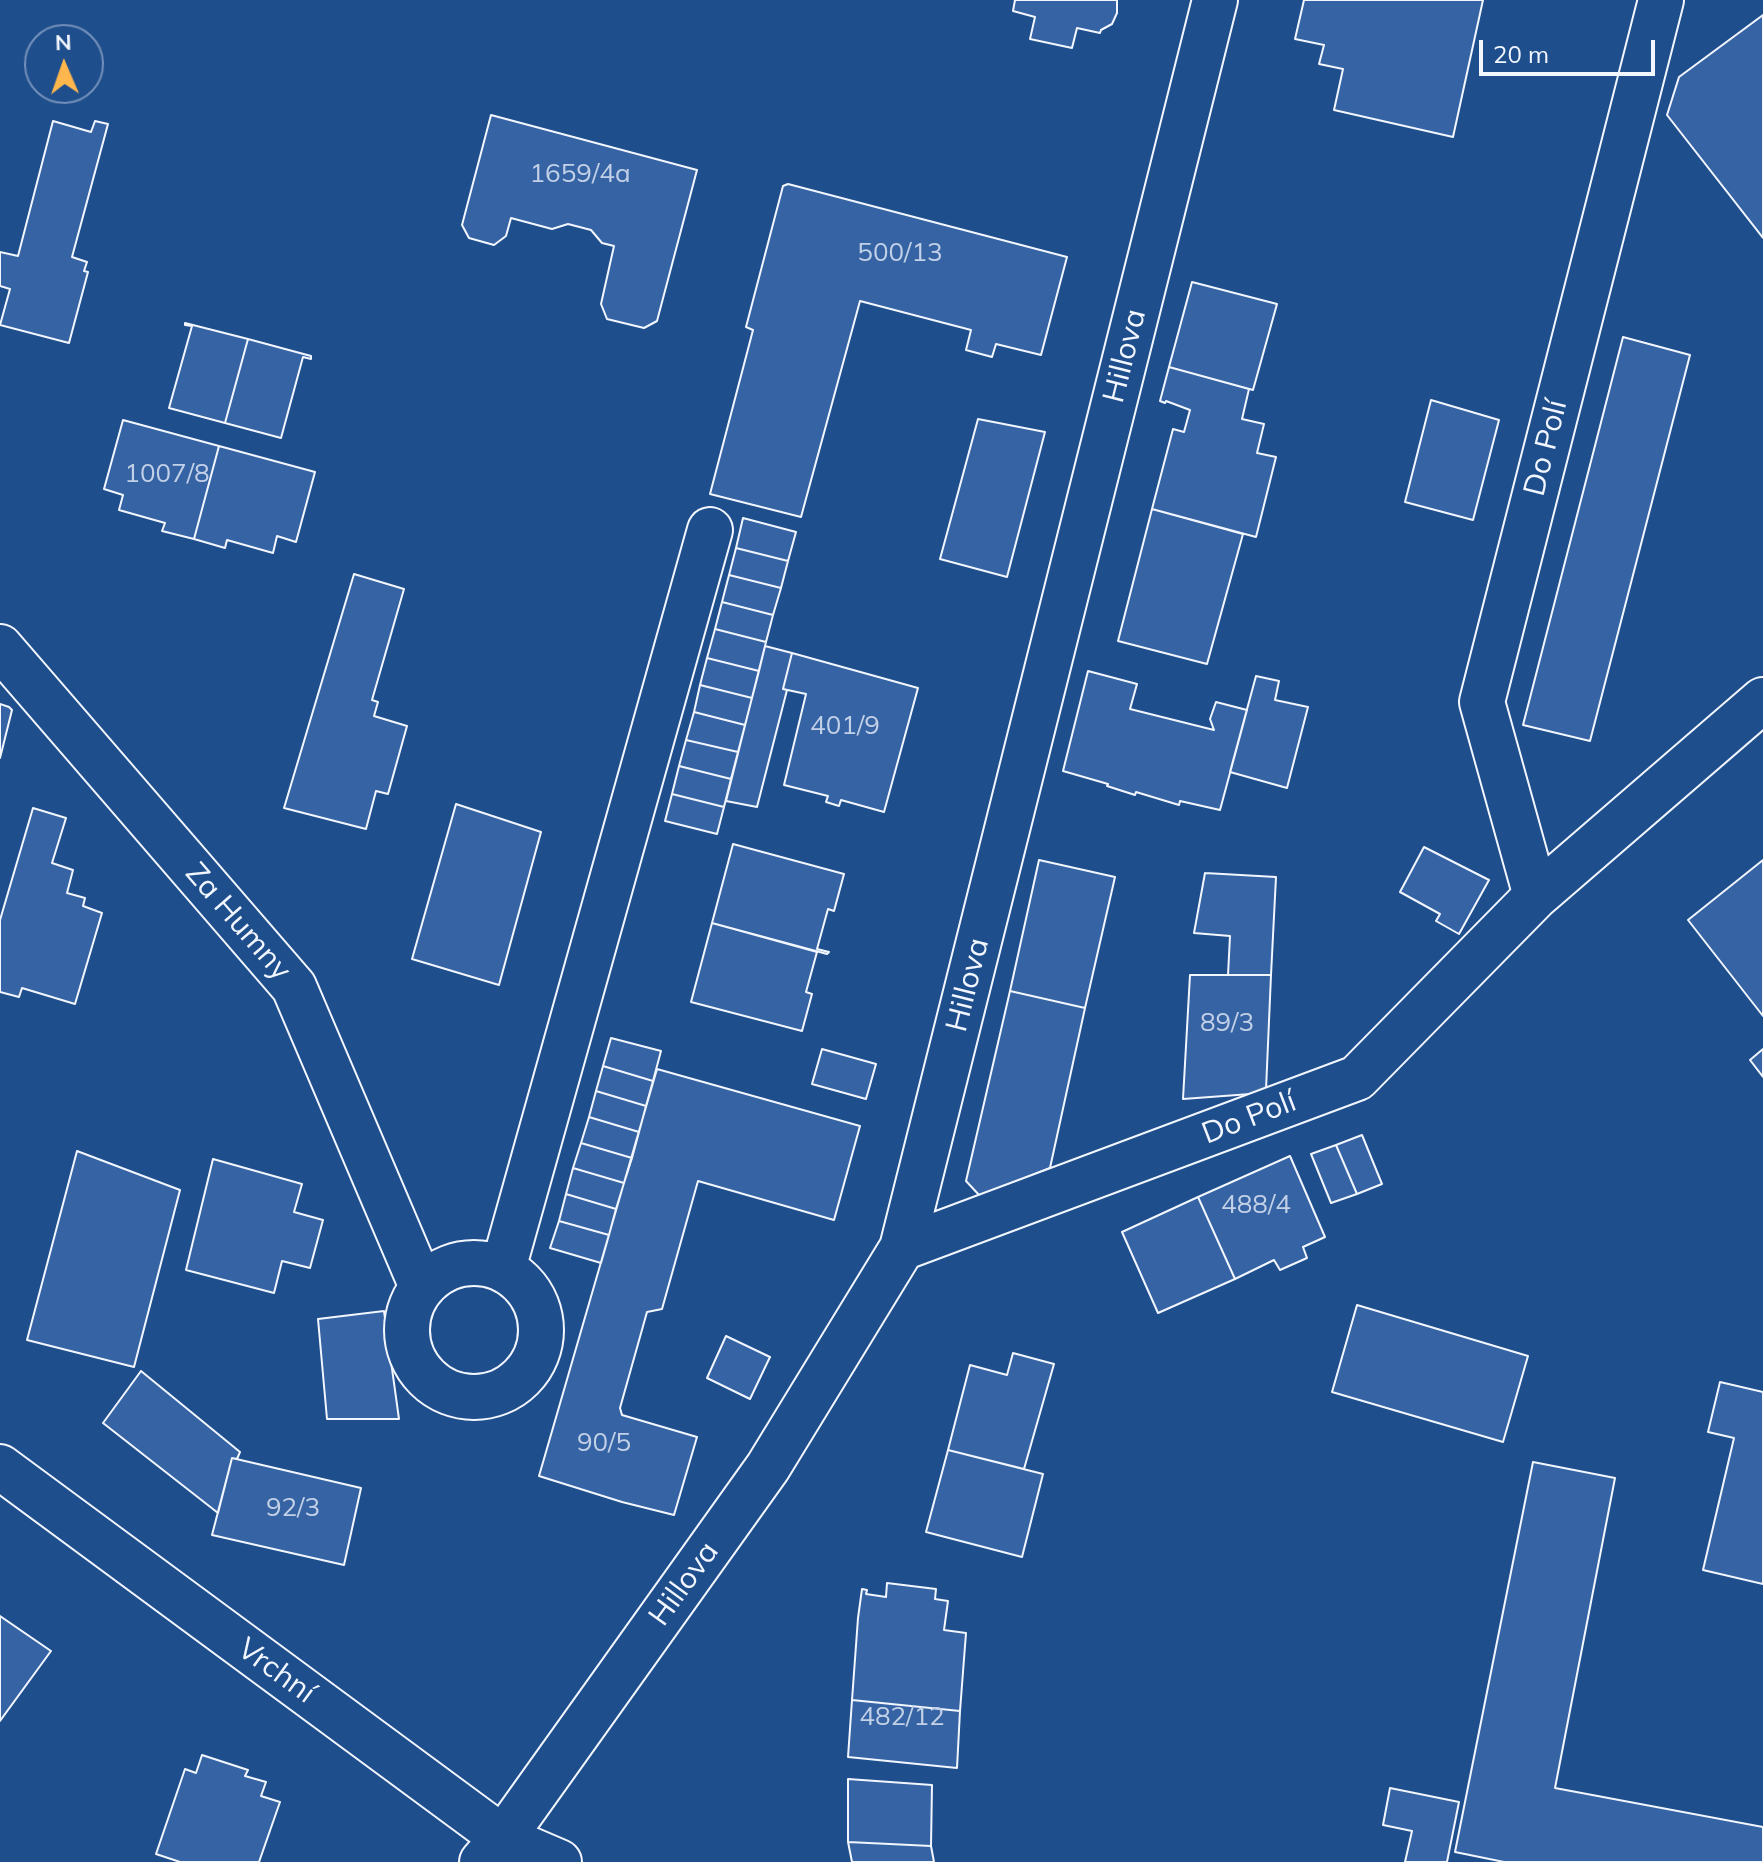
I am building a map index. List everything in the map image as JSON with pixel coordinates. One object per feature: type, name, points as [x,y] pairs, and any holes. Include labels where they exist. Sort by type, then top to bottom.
[{"type":"street","name":"Hillova","points":[[492,1850],[768,1467],[902,1248],[1215,0]]},
{"type":"street","name":"Do Polí","points":[[1536,896],[1482,702],[1661,0]]},
{"type":"street","points":[[503,1269],[710,530]]},
{"type":"street","name":"Za Humny","points":[[0,647],[294,987],[422,1287]]},
{"type":"street","name":"Do Polí","points":[[902,1248],[1357,1078],[1536,896],[1763,700]]},
{"type":"street","points":[[482,1263],[503,1269],[522,1282],[536,1302],[542,1324],[540,1346],[531,1367],[514,1384],[494,1395],[470,1398],[449,1392],[431,1381],[417,1365],[409,1346],[407,1326],[412,1305],[422,1287],[439,1273],[460,1264],[482,1263]]},
{"type":"street","name":"Vrchní","points":[[0,1467],[492,1850],[559,1862]]},
{"type":"building","points":[[1015,0],[1117,0],[1117,13],[1112,24],[1100,33],[1077,28],[1072,48],[1030,39],[1035,17],[1013,11]]},
{"type":"building","points":[[1304,0],[1483,0],[1453,137],[1334,110],[1343,69],[1319,64],[1324,45],[1295,39]]},
{"type":"building","points":[[1763,15],[1763,238],[1667,115],[1679,77]]},
{"type":"building","points":[[491,115],[697,170],[657,321],[644,328],[607,319],[601,304],[614,246],[602,243],[591,230],[568,224],[552,229],[511,218],[506,236],[494,245],[469,238],[462,225]]},
{"type":"building","points":[[53,121],[91,132],[95,121],[108,124],[72,257],[87,262],[84,271],[88,272],[69,343],[0,325],[10,289],[0,286],[0,252],[18,256]]},
{"type":"building","points":[[788,184],[1067,257],[1041,355],[996,344],[992,357],[966,350],[971,330],[860,301],[801,517],[710,494],[753,330],[746,327],[783,186]]},
{"type":"building","points":[[1192,282],[1277,304],[1253,390],[1169,367]]},
{"type":"building","points":[[185,323],[248,339],[225,423],[169,408],[192,326]]},
{"type":"building","points":[[1623,337],[1690,355],[1590,741],[1523,725]]},
{"type":"building","points":[[248,339],[311,356],[311,359],[303,357],[281,438],[225,423]]},
{"type":"building","points":[[1169,367],[1249,389],[1242,419],[1264,424],[1257,453],[1276,457],[1256,537],[1152,509],[1173,429],[1184,432],[1190,410],[1160,401]]},
{"type":"building","points":[[1431,400],[1499,420],[1473,520],[1405,502]]},
{"type":"building","points":[[978,419],[1045,432],[1007,577],[940,559]]},
{"type":"building","points":[[123,420],[219,446],[194,539],[162,531],[165,523],[119,510],[123,495],[104,489]]},
{"type":"building","points":[[219,446],[315,472],[296,542],[277,536],[273,553],[227,540],[225,548],[194,539]]},
{"type":"building","points":[[1152,509],[1243,534],[1207,664],[1118,641]]},
{"type":"building","points":[[743,518],[796,532],[788,561],[736,548]]},
{"type":"building","points":[[736,548],[788,561],[781,588],[729,575]]},
{"type":"building","points":[[354,574],[404,589],[372,700],[378,702],[374,716],[407,726],[388,794],[376,791],[366,829],[284,808]]},
{"type":"building","points":[[729,575],[781,588],[773,615],[722,602]]},
{"type":"building","points":[[722,602],[773,615],[766,642],[715,629]]},
{"type":"building","points":[[715,629],[766,642],[759,671],[707,658]]},
{"type":"building","points":[[765,646],[792,653],[783,689],[787,690],[757,807],[726,801]]},
{"type":"building","points":[[792,653],[918,688],[884,812],[841,800],[839,806],[826,802],[828,796],[784,785],[806,694],[783,689]]},
{"type":"building","points":[[707,658],[759,671],[752,698],[700,685]]},
{"type":"building","points":[[1088,671],[1137,684],[1130,709],[1214,730],[1210,719],[1216,702],[1247,710],[1220,810],[1180,801],[1179,805],[1136,792],[1135,795],[1063,771]]},
{"type":"building","points":[[1256,676],[1279,681],[1275,700],[1308,707],[1287,788],[1230,772]]},
{"type":"building","points":[[700,685],[752,698],[745,725],[694,712]]},
{"type":"building","points":[[0,704],[12,710],[0,758]]},
{"type":"building","points":[[694,712],[745,725],[738,752],[686,740]]},
{"type":"building","points":[[686,740],[738,752],[731,779],[679,766]]},
{"type":"building","points":[[679,766],[731,779],[724,807],[672,794]]},
{"type":"building","points":[[672,794],[724,807],[717,834],[665,821]]},
{"type":"building","points":[[456,804],[541,832],[499,985],[412,959]]},
{"type":"building","points":[[33,808],[66,818],[52,863],[73,870],[67,893],[85,898],[83,906],[102,913],[75,1004],[22,988],[19,997],[0,992],[0,920]]},
{"type":"building","points":[[733,844],[844,874],[834,911],[828,909],[817,949],[829,952],[827,954],[712,923]]},
{"type":"building","points":[[1424,847],[1489,880],[1459,934],[1436,921],[1440,914],[1400,892]]},
{"type":"building","points":[[1039,860],[1115,877],[1085,1008],[1010,991]]},
{"type":"building","points":[[1763,860],[1763,1016],[1688,920]]},
{"type":"building","points":[[1205,873],[1276,877],[1271,975],[1228,975],[1230,936],[1194,933]]},
{"type":"building","points":[[712,923],[817,952],[806,992],[812,994],[802,1031],[691,1002]]},
{"type":"building","points":[[1190,975],[1271,975],[1264,1093],[1183,1099]]},
{"type":"building","points":[[1010,991],[1085,1008],[1050,1168],[980,1196],[966,1181]]},
{"type":"building","points":[[611,1038],[661,1051],[653,1081],[603,1066]]},
{"type":"building","points":[[822,1049],[876,1064],[866,1099],[812,1084]]},
{"type":"building","points":[[1763,1049],[1763,1077],[1750,1060]]},
{"type":"building","points":[[603,1066],[653,1081],[646,1106],[596,1091]]},
{"type":"building","points":[[657,1069],[860,1126],[834,1220],[698,1181],[662,1309],[647,1312],[620,1408],[622,1415],[697,1437],[674,1515],[539,1476]]},
{"type":"building","points":[[596,1091],[646,1106],[639,1132],[589,1117]]},
{"type":"building","points":[[589,1117],[639,1132],[632,1158],[581,1143]]},
{"type":"building","points":[[1362,1135],[1382,1184],[1357,1194],[1336,1145]]},
{"type":"building","points":[[581,1143],[632,1158],[624,1183],[573,1168]]},
{"type":"building","points":[[1336,1145],[1357,1194],[1331,1203],[1311,1154]]},
{"type":"building","points":[[77,1151],[180,1190],[134,1367],[27,1340]]},
{"type":"building","points":[[1290,1156],[1325,1237],[1303,1247],[1307,1258],[1280,1270],[1274,1260],[1235,1279],[1198,1197]]},
{"type":"building","points":[[213,1159],[302,1184],[294,1212],[323,1220],[310,1268],[282,1261],[274,1293],[186,1270]]},
{"type":"building","points":[[573,1168],[624,1183],[616,1209],[566,1194]]},
{"type":"building","points":[[566,1194],[616,1209],[609,1235],[559,1221]]},
{"type":"building","points":[[1198,1197],[1235,1279],[1158,1313],[1122,1232]]},
{"type":"building","points":[[559,1221],[609,1235],[601,1263],[550,1248]]},
{"type":"building","points":[[1357,1305],[1528,1356],[1503,1442],[1332,1392]]},
{"type":"building","points":[[384,1311],[399,1419],[327,1419],[318,1319]]},
{"type":"building","points":[[726,1336],[770,1357],[750,1399],[707,1378]]},
{"type":"building","points":[[1013,1353],[1054,1364],[1024,1469],[948,1450],[970,1365],[1007,1375]]},
{"type":"building","points":[[141,1371],[240,1452],[237,1459],[232,1458],[218,1513],[103,1423]]},
{"type":"building","points":[[1720,1382],[1763,1392],[1763,1584],[1703,1570],[1734,1438],[1708,1432]]},
{"type":"building","points":[[948,1450],[1043,1474],[1022,1557],[926,1532]]},
{"type":"building","points":[[232,1458],[361,1488],[344,1565],[212,1535]]},
{"type":"building","points":[[1533,1462],[1615,1478],[1555,1788],[1763,1827],[1763,1862],[1504,1862],[1455,1852]]},
{"type":"building","points":[[887,1583],[936,1589],[935,1599],[948,1601],[944,1630],[966,1633],[960,1711],[852,1700],[862,1589],[867,1590],[866,1594],[886,1597]]},
{"type":"building","points":[[0,1616],[51,1651],[0,1721]]},
{"type":"building","points":[[852,1700],[960,1711],[957,1768],[848,1757]]},
{"type":"building","points":[[202,1755],[248,1770],[245,1776],[266,1782],[261,1796],[280,1802],[259,1862],[180,1862],[156,1854],[185,1769],[196,1773]]},
{"type":"building","points":[[848,1779],[932,1785],[931,1846],[848,1842]]},
{"type":"building","points":[[1390,1788],[1459,1802],[1447,1862],[1405,1862],[1412,1831],[1383,1825]]},
{"type":"building","points":[[848,1842],[931,1846],[934,1862],[852,1862]]}]
